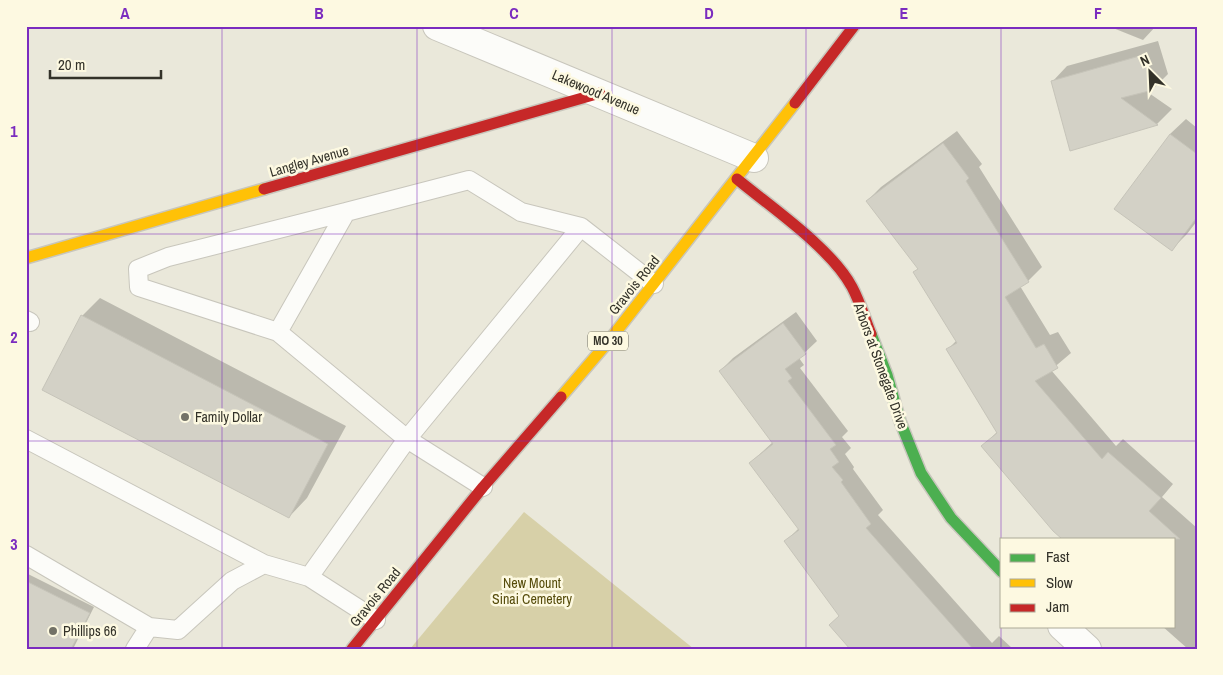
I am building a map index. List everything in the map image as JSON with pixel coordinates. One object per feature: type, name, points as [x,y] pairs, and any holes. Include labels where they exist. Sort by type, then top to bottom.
[{"type":"street","name":"Lakewood Avenue","points":[[437,26],[754,158]]},
{"type":"street","name":"Gravois Road","points":[[352,649],[483,487],[608,342],[754,158],[854,26]]},
{"type":"street","name":"Langley Avenue","points":[[26,258],[600,93]]},
{"type":"street","name":"Arbors at Stonegate Drive","points":[[737,179],[810,239],[833,262],[852,287],[887,375],[900,421],[921,473],[951,518],[1000,570]]},
{"type":"street","points":[[1064,628],[1087,649]]},
{"type":"lane","points":[[483,487],[407,439],[278,332],[139,287],[138,269],[168,257],[469,180],[520,212],[581,227],[654,284]]},
{"type":"lane","points":[[278,332],[346,212]]},
{"type":"lane","points":[[309,577],[407,439],[581,227]]},
{"type":"lane","points":[[26,439],[264,564],[309,577],[376,620]]},
{"type":"lane","points":[[26,555],[149,627],[178,630],[232,581],[264,564]]},
{"type":"lane","points":[[135,649],[149,627]]},
{"type":"green space","name":"New Mount Sinai Cemetery","points":[[524,512],[694,649],[410,649]]},
{"type":"building","points":[[1143,55],[1153,90],[1121,98],[1158,125],[1070,151],[1051,81]]},
{"type":"building","points":[[1170,134],[1197,154],[1197,217],[1172,251],[1114,209]]},
{"type":"building","points":[[943,143],[969,178],[966,181],[1029,282],[1005,297],[1036,348],[1044,344],[1058,368],[1035,381],[1102,459],[1108,452],[1161,498],[1149,511],[1180,539],[1061,538],[1053,531],[981,446],[997,433],[946,349],[957,343],[913,272],[918,269],[866,201]]},
{"type":"building","name":"Family Dollar","points":[[81,315],[328,444],[289,518],[42,390]]},
{"type":"building","points":[[783,323],[806,354],[785,369],[792,378],[788,381],[836,445],[830,449],[839,462],[832,467],[843,480],[841,482],[871,524],[866,528],[973,649],[850,649],[829,625],[839,616],[784,541],[799,530],[749,463],[773,444],[719,371]]},
{"type":"building","name":"Phillips 66","points":[[26,581],[90,613],[71,649],[26,649]]},
{"type":"traffic: fast","points":[[871,334],[887,375],[900,421],[921,473],[951,518],[1000,570]]},
{"type":"traffic: slow","points":[[561,397],[608,342],[795,103]]},
{"type":"traffic: slow","points":[[26,258],[264,189]]},
{"type":"traffic: jam","points":[[795,103],[854,26]]},
{"type":"traffic: jam","points":[[264,189],[600,93]]},
{"type":"traffic: jam","points":[[737,179],[800,229],[830,258],[852,287],[871,334]]},
{"type":"traffic: jam","points":[[352,649],[483,487],[561,397]]},
{"type":"place","name":"Family Dollar","points":[[185,417]]},
{"type":"place","name":"Phillips 66","points":[[53,631]]}]
